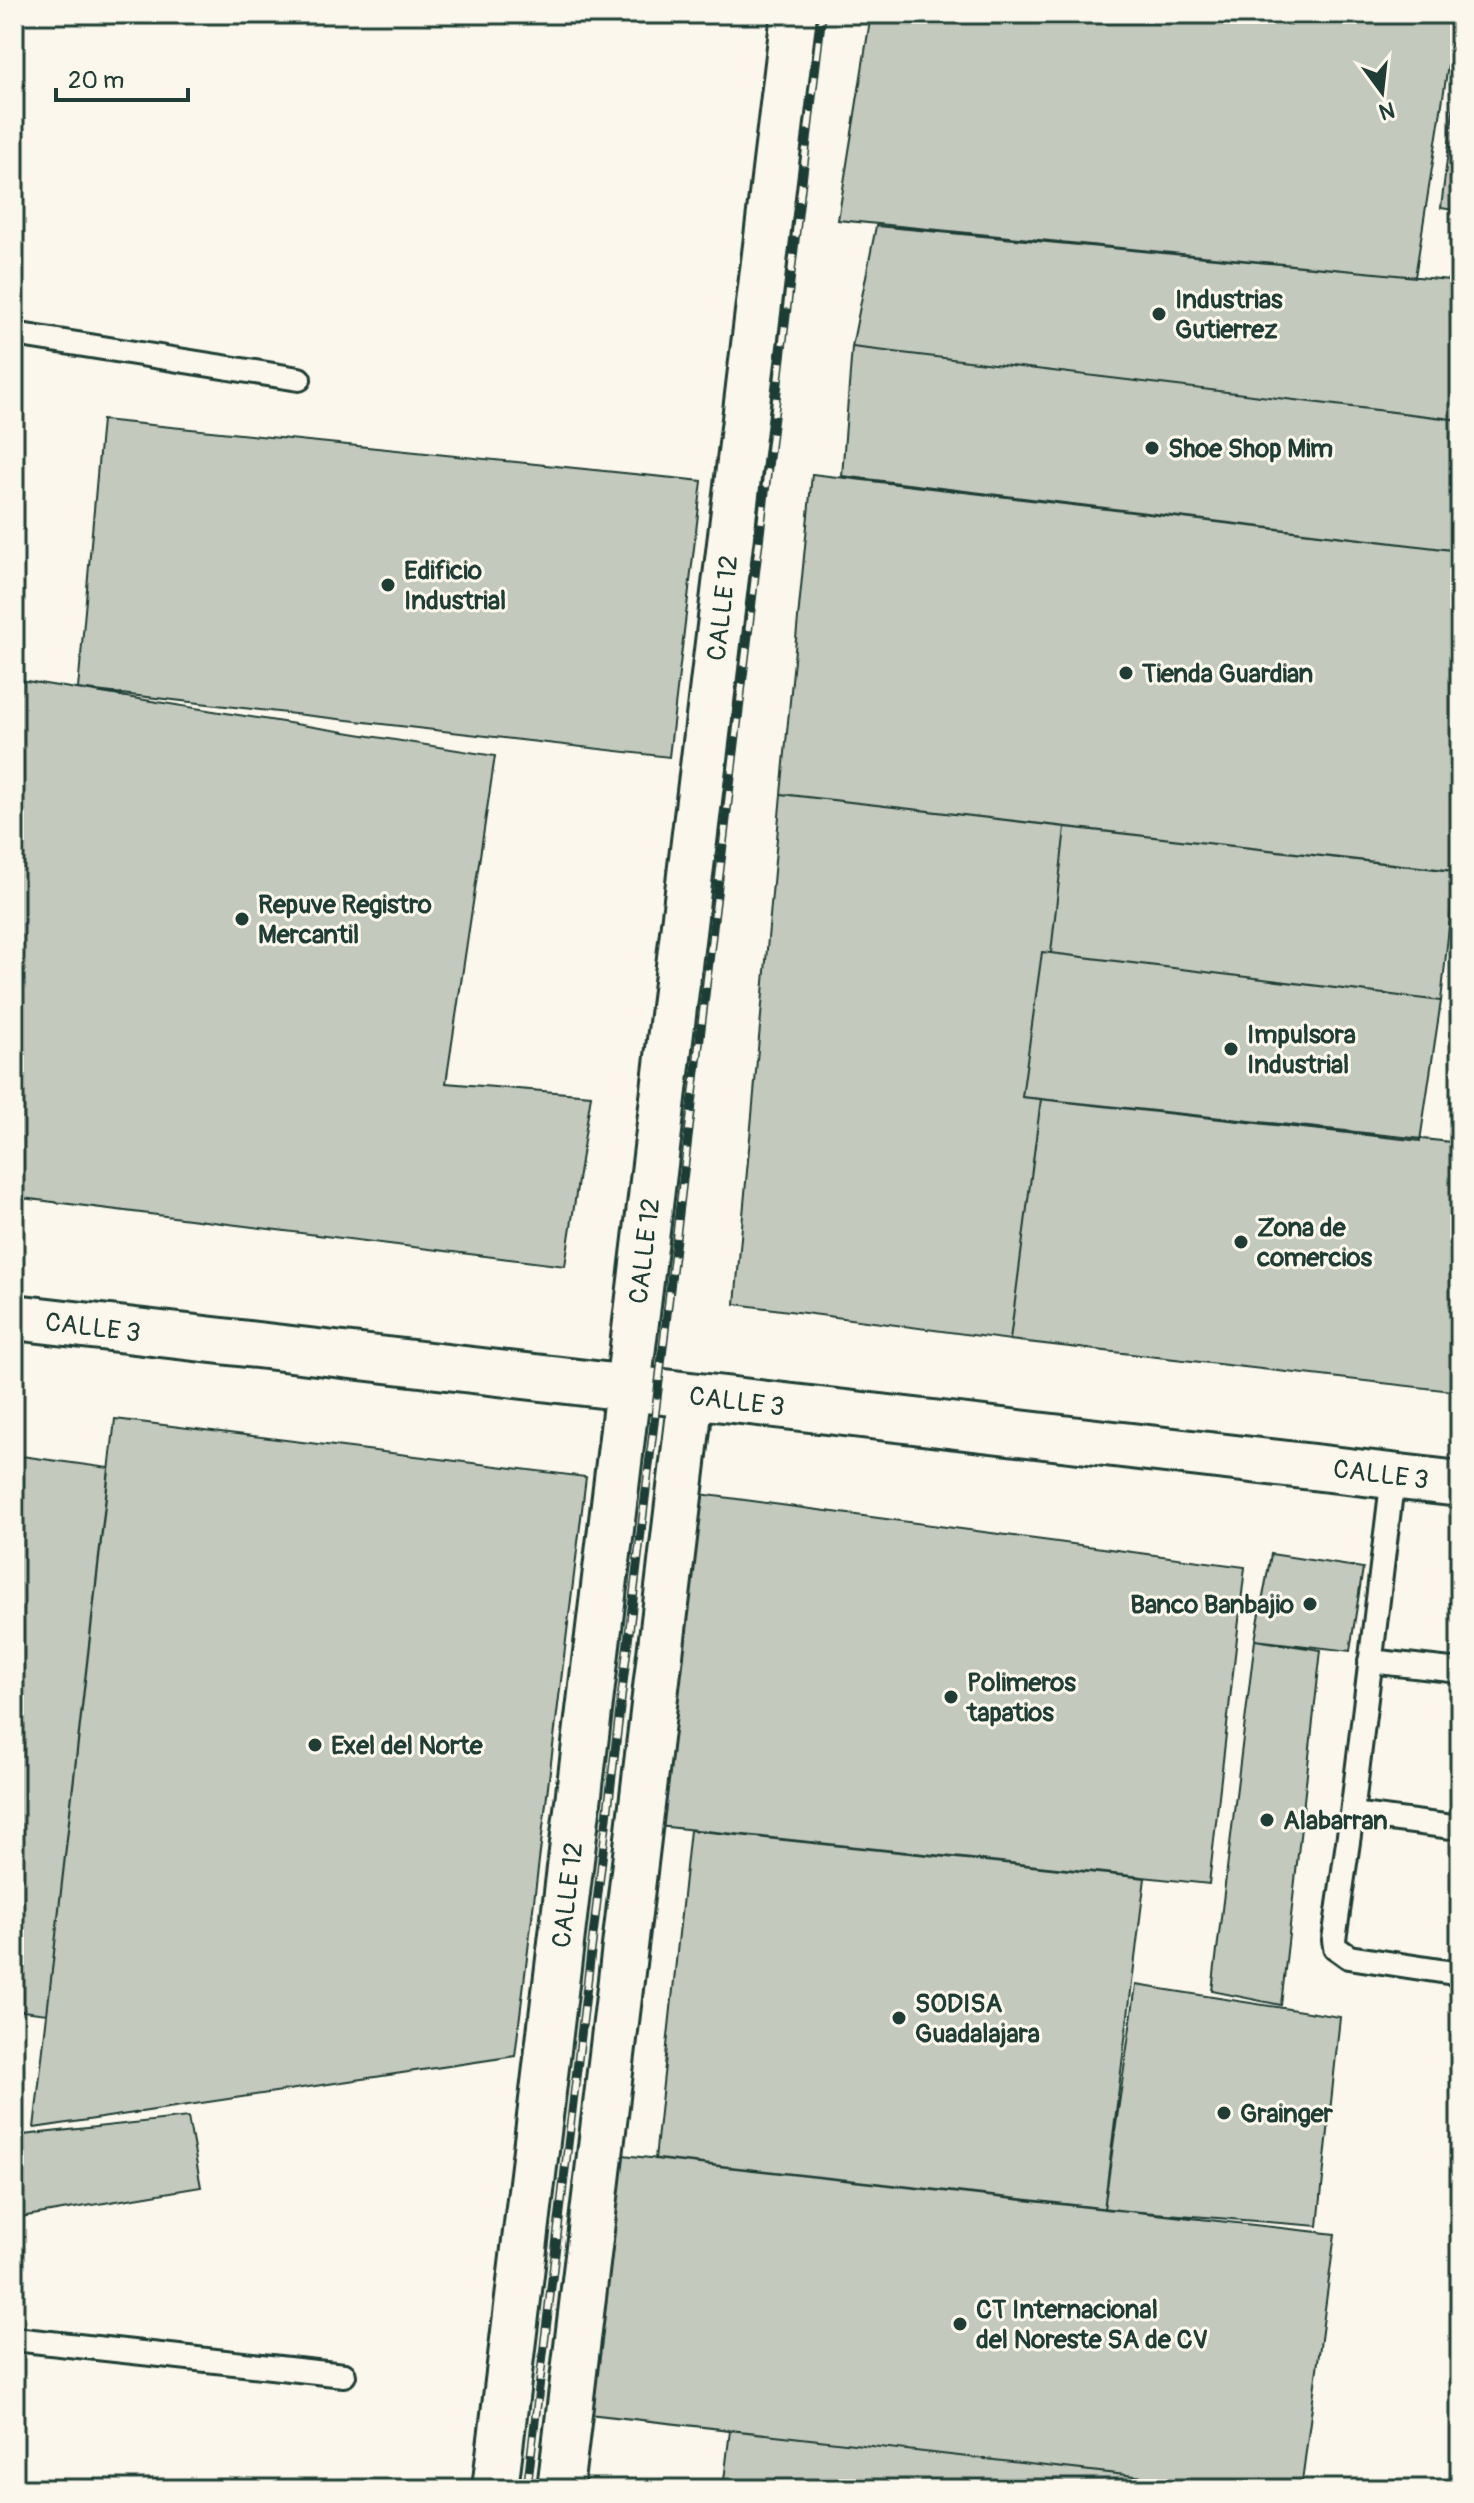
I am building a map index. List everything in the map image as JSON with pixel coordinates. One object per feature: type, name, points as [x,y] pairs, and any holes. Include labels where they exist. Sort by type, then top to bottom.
[{"type":"street","name":"CALLE 12","points":[[495,2489],[794,14]]},
{"type":"street","name":"CALLE 3","points":[[14,1317],[1460,1484]]},
{"type":"street","points":[[560,2489],[691,1396]]},
{"type":"lane","points":[[14,334],[299,379]]},
{"type":"lane","points":[[1393,1476],[1352,1814],[1334,1933],[1335,1947],[1349,1957],[1460,1974]]},
{"type":"lane","points":[[1370,1661],[1460,1671]]},
{"type":"lane","points":[[1352,1814],[1460,1828]]},
{"type":"lane","points":[[14,2339],[344,2375]]},
{"type":"building","points":[[871,14],[1456,14],[1415,277],[838,220]]},
{"type":"building","points":[[1460,54],[1460,211],[1441,208]]},
{"type":"building","name":"Industrias Gutierrez","points":[[876,226],[1460,281],[1460,420],[852,347]]},
{"type":"building","name":"Shoe Shop Mim","points":[[852,347],[1460,420],[1460,551],[842,476]]},
{"type":"building","name":"Edificio Industrial","points":[[102,420],[702,481],[669,757],[78,689]]},
{"type":"building","name":"Tienda Guardian","points":[[812,474],[1460,551],[1460,872],[781,794]]},
{"type":"building","name":"Repuve Registro Mercantil","points":[[14,679],[495,756],[446,1083],[591,1095],[565,1266],[14,1197]]},
{"type":"building","points":[[781,794],[1065,827],[1051,953],[1042,952],[1022,1097],[1041,1099],[1010,1340],[735,1304]]},
{"type":"building","points":[[1065,827],[1455,871],[1441,1001],[1051,953]]},
{"type":"building","name":"Impulsora Industrial","points":[[1042,952],[1441,1001],[1420,1141],[1022,1097]]},
{"type":"building","name":"Zona de comercios","points":[[1041,1099],[1460,1143],[1460,1392],[1010,1340]]},
{"type":"building","name":"Exel del Norte","points":[[115,1419],[586,1477],[515,2056],[34,2128]]},
{"type":"building","points":[[14,1455],[109,1468],[47,2014],[14,2010]]},
{"type":"building","name":"Polimeros tapatios","points":[[692,1493],[1245,1567],[1209,1884],[658,1826]]},
{"type":"building","name":"Banco Banbajio","points":[[1271,1554],[1363,1568],[1350,1651],[1255,1640]]},
{"type":"building","name":"Alabarran","points":[[1255,1640],[1321,1650],[1281,2005],[1212,1991]]},
{"type":"building","name":"SODISA Guadalajara","points":[[690,1830],[1145,1878],[1104,2209],[655,2159]]},
{"type":"building","name":"Grainger","points":[[1136,1985],[1340,2017],[1318,2226],[1104,2209]]},
{"type":"building","points":[[188,2117],[201,2187],[14,2218],[14,2136]]},
{"type":"building","name":"CT Internacional del Noreste SA de CV","points":[[614,2154],[1335,2234],[1301,2489],[1250,2489],[589,2414]]},
{"type":"building","points":[[730,2430],[1222,2486],[1222,2489],[723,2489]]},
{"type":"railway","points":[[527,2489],[822,14]]},
{"type":"place","name":"Industrias Gutierrez","points":[[1159,314]]},
{"type":"place","name":"Shoe Shop Mim","points":[[1152,448]]},
{"type":"place","name":"Edificio Industrial","points":[[388,585]]},
{"type":"place","name":"Tienda Guardian","points":[[1126,673]]},
{"type":"place","name":"Repuve Registro Mercantil","points":[[242,919]]},
{"type":"place","name":"Impulsora Industrial","points":[[1231,1049]]},
{"type":"place","name":"Zona de comercios","points":[[1241,1242]]},
{"type":"place","name":"Banco Banbajio","points":[[1310,1604]]},
{"type":"place","name":"Polimeros tapatios","points":[[951,1697]]},
{"type":"place","name":"Exel del Norte","points":[[315,1745]]},
{"type":"place","name":"Alabarran","points":[[1267,1820]]},
{"type":"place","name":"SODISA Guadalajara","points":[[899,2018]]},
{"type":"place","name":"Grainger","points":[[1224,2113]]},
{"type":"place","name":"CT Internacional del Noreste SA de CV","points":[[960,2324]]}]
